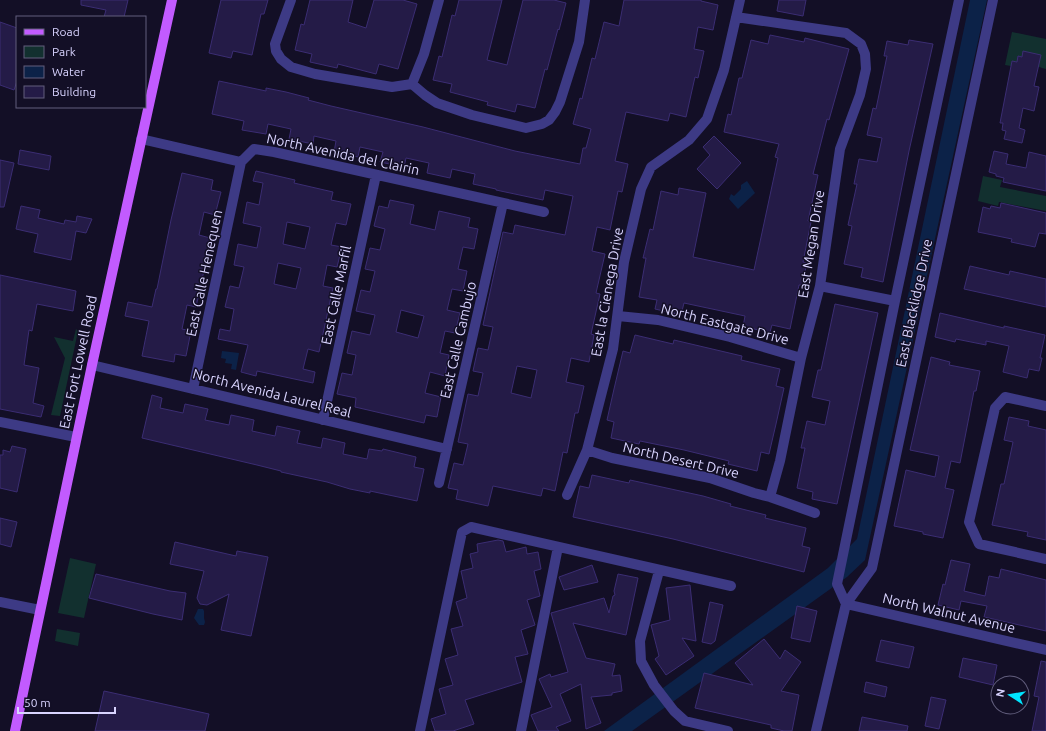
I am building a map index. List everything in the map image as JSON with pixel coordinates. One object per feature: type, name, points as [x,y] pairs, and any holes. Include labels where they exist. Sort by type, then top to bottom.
[{"type":"main road","name":"East Fort Lowell Road","points":[[15,731],[76,437],[172,0]]},
{"type":"street","points":[[291,0],[275,44],[276,51],[281,59],[291,67],[315,74],[392,87],[412,84],[425,95],[437,102],[472,115],[526,128],[542,124],[549,120],[560,102],[579,42],[585,0]]},
{"type":"street","points":[[412,84],[424,54],[438,0]]},
{"type":"street","name":"East la Cienega Drive","points":[[567,495],[587,450],[613,349],[624,262],[641,189],[651,167],[689,140],[708,119],[724,70],[740,0]]},
{"type":"street","name":"East Blacklidge Drive","points":[[846,604],[837,584],[894,301],[959,0]]},
{"type":"street","name":"East Blacklidge Drive","points":[[816,731],[846,604],[872,568],[993,0]]},
{"type":"street","name":"East Megan Drive","points":[[736,17],[846,33],[861,44],[865,54],[866,69],[860,95],[840,149],[820,286],[801,358],[780,460],[770,497]]},
{"type":"street","points":[[141,139],[241,162]]},
{"type":"street","name":"North Avenida del Clairin","points":[[241,162],[254,149],[274,152],[544,212]]},
{"type":"street","name":"East Calle Henequen","points":[[193,389],[241,162]]},
{"type":"street","name":"East Calle Marfil","points":[[323,420],[376,175]]},
{"type":"street","name":"East Calle Cambujo","points":[[439,483],[503,203]]},
{"type":"street","points":[[820,286],[894,301]]},
{"type":"street","name":"North Eastgate Drive","points":[[618,316],[658,320],[730,337],[801,358]]},
{"type":"street","name":"North Avenida Laurel Real","points":[[92,365],[447,449]]},
{"type":"street","points":[[1046,406],[1005,398],[995,408],[969,522],[979,544],[1046,559]]},
{"type":"street","points":[[0,422],[76,437]]},
{"type":"street","name":"North Desert Drive","points":[[587,450],[612,458],[710,478],[815,512]]},
{"type":"street","points":[[420,731],[462,532],[471,527],[731,586]]},
{"type":"street","points":[[521,731],[558,547]]},
{"type":"street","points":[[659,570],[640,641],[641,661],[654,685],[674,711],[685,721],[728,731]]},
{"type":"street","points":[[0,602],[40,610]]},
{"type":"street","name":"North Walnut Avenue","points":[[846,604],[1046,650]]},
{"type":"green space","points":[[1012,32],[1046,39],[1046,69],[1018,56],[1017,62],[1012,61],[1011,66],[1005,65]]},
{"type":"green space","points":[[983,176],[1002,180],[1000,187],[1046,196],[1046,211],[999,202],[998,206],[978,201]]},
{"type":"green space","points":[[76,329],[78,331],[60,416],[51,415],[65,358],[54,337],[73,341]]},
{"type":"green space","points":[[70,558],[96,564],[84,618],[58,613]]},
{"type":"green space","points":[[57,629],[80,633],[78,646],[55,641]]},
{"type":"water","points":[[970,0],[987,0],[865,560],[847,577],[632,731],[604,731],[828,568],[857,539]]},
{"type":"water","points":[[747,181],[755,193],[738,209],[729,199],[731,194],[734,196],[741,189],[741,185]]},
{"type":"water","points":[[222,351],[239,353],[236,370],[231,369],[232,364],[225,363],[226,359],[221,358]]},
{"type":"water","points":[[198,609],[203,609],[204,611],[204,625],[199,625],[194,618]]},
{"type":"building","points":[[81,0],[128,0],[124,16],[104,16],[106,10],[81,5]]},
{"type":"building","points":[[221,0],[268,0],[264,14],[261,14],[252,55],[233,51],[231,58],[209,53]]},
{"type":"building","points":[[310,0],[353,0],[348,22],[366,28],[374,0],[403,0],[417,4],[398,69],[379,64],[376,74],[338,64],[337,68],[310,62],[312,54],[295,50],[301,24],[304,25]]},
{"type":"building","points":[[459,0],[502,0],[487,60],[507,65],[523,0],[554,0],[566,3],[547,70],[545,69],[535,108],[517,104],[515,112],[487,105],[488,102],[450,92],[452,84],[433,80],[439,56],[442,57],[452,15],[455,16]]},
{"type":"building","points":[[624,0],[701,0],[718,5],[713,30],[698,27],[694,49],[704,51],[698,78],[695,77],[686,117],[670,113],[668,121],[626,112],[615,161],[628,164],[622,192],[618,191],[610,230],[597,227],[592,251],[605,254],[596,293],[600,294],[591,334],[594,335],[589,362],[571,358],[566,382],[584,386],[578,413],[575,413],[567,453],[563,452],[555,491],[543,488],[541,496],[493,486],[488,506],[456,499],[458,490],[448,488],[454,463],[463,465],[468,444],[458,442],[468,394],[478,396],[483,373],[473,371],[478,348],[488,350],[493,327],[483,325],[503,232],[513,234],[515,225],[565,235],[573,196],[545,190],[543,200],[496,190],[473,184],[475,174],[452,169],[450,178],[427,173],[429,163],[406,158],[404,167],[380,162],[383,152],[360,147],[358,157],[334,152],[336,141],[314,136],[313,144],[289,139],[291,129],[268,124],[266,134],[242,130],[244,121],[212,114],[219,81],[266,91],[266,88],[286,92],[331,106],[423,127],[515,151],[580,164],[583,148],[586,148],[591,129],[573,124],[580,98],[582,99],[592,58],[595,59],[604,22],[619,26]],"holes":[[[517,366],[537,370],[531,398],[511,393]]]},
{"type":"building","points":[[779,0],[806,0],[803,16],[777,11]]},
{"type":"building","points":[[0,22],[16,28],[16,84],[14,90],[0,85]]},
{"type":"building","points":[[770,35],[804,42],[805,38],[849,49],[829,120],[827,119],[813,174],[818,175],[808,221],[811,222],[803,262],[807,263],[802,285],[799,285],[790,329],[772,325],[770,332],[743,327],[745,316],[684,303],[681,315],[655,309],[657,300],[639,297],[646,258],[643,258],[650,229],[653,230],[661,191],[678,195],[679,188],[706,193],[693,257],[754,270],[778,158],[775,157],[779,144],[724,132],[728,114],[731,115],[739,78],[742,78],[751,40],[768,44]]},
{"type":"building","points":[[909,40],[933,44],[909,151],[883,282],[861,277],[863,268],[844,264],[852,226],[848,225],[857,184],[854,184],[859,159],[877,162],[882,138],[867,135],[873,108],[876,109],[887,56],[884,56],[887,41],[908,45]]},
{"type":"building","points":[[1023,51],[1041,55],[1034,86],[1039,87],[1034,111],[1023,108],[1019,128],[1025,130],[1022,143],[1004,139],[1006,131],[1002,130],[1003,123],[1000,123],[1012,61],[1017,62],[1018,56],[1022,57]]},
{"type":"building","points":[[714,136],[741,163],[717,189],[697,169],[710,155],[703,147]]},
{"type":"building","points":[[20,150],[51,156],[49,170],[18,164]]},
{"type":"building","points":[[994,151],[1008,154],[1006,164],[1026,168],[1029,152],[1046,156],[1046,191],[1003,182],[1004,178],[989,172]]},
{"type":"building","points":[[0,160],[14,163],[4,207],[0,207]]},
{"type":"building","points":[[256,171],[295,180],[294,183],[333,192],[331,200],[351,204],[346,225],[336,223],[331,245],[342,247],[337,267],[327,265],[323,286],[333,288],[319,352],[308,349],[303,369],[315,372],[313,383],[257,371],[256,376],[241,372],[248,345],[218,339],[220,329],[230,331],[234,309],[225,307],[230,286],[239,288],[244,267],[234,265],[238,244],[257,248],[261,227],[243,223],[247,202],[259,205],[263,183],[253,181]],"holes":[[[287,222],[310,227],[305,249],[283,244]],[[278,263],[301,268],[296,289],[274,284]]]},
{"type":"building","points":[[182,173],[213,180],[211,190],[221,192],[215,215],[204,212],[199,235],[210,238],[208,252],[196,307],[187,305],[182,329],[191,331],[186,356],[175,354],[174,362],[142,356],[149,321],[125,316],[128,302],[152,307]]},
{"type":"building","points":[[390,200],[414,205],[410,224],[435,230],[439,211],[470,218],[468,227],[478,229],[474,249],[463,247],[458,269],[467,271],[463,291],[452,289],[447,310],[460,313],[455,333],[445,331],[440,353],[449,355],[445,376],[430,372],[425,393],[441,397],[437,417],[426,415],[424,423],[355,407],[356,398],[337,394],[342,373],[352,375],[356,355],[347,353],[352,331],[370,335],[375,315],[356,311],[361,290],[370,292],[375,271],[365,269],[370,248],[380,250],[385,229],[374,226],[379,206],[388,208]],"holes":[[[401,310],[424,316],[418,338],[396,332]]]},
{"type":"building","points":[[1001,203],[1046,213],[1046,234],[1039,233],[1035,247],[1011,242],[1012,239],[978,232],[983,207],[990,209],[991,206],[1000,208]]},
{"type":"building","points":[[21,206],[40,210],[38,218],[64,224],[65,220],[76,222],[77,216],[92,219],[86,233],[76,231],[71,260],[34,252],[38,234],[16,229]]},
{"type":"building","points":[[970,266],[1009,275],[1010,271],[1046,279],[1046,307],[964,289]]},
{"type":"building","points":[[0,275],[76,291],[73,311],[37,304],[32,331],[29,330],[24,365],[39,368],[33,403],[44,406],[41,417],[0,409]]},
{"type":"building","points":[[835,304],[878,313],[837,504],[812,499],[813,492],[797,488],[805,448],[801,448],[807,421],[825,425],[830,401],[812,397],[818,370],[821,370]]},
{"type":"building","points":[[940,313],[1004,328],[1004,326],[1045,335],[1039,371],[1029,369],[1027,378],[1003,372],[1009,346],[986,341],[986,345],[956,339],[955,342],[935,337]]},
{"type":"building","points":[[635,335],[673,344],[674,340],[742,356],[741,360],[780,369],[776,386],[784,388],[776,424],[769,454],[761,452],[757,471],[728,464],[729,461],[684,450],[640,441],[639,444],[611,438],[614,422],[607,420],[614,389],[623,351],[630,353]]},
{"type":"building","points":[[931,357],[950,362],[949,365],[980,371],[976,391],[974,391],[960,463],[951,461],[945,488],[954,490],[943,538],[894,526],[906,470],[935,477],[939,456],[910,450]]},
{"type":"building","points":[[152,395],[162,398],[160,408],[183,413],[185,404],[208,409],[205,420],[229,425],[231,415],[254,420],[252,431],[275,436],[277,426],[300,431],[297,443],[321,448],[323,438],[345,443],[343,454],[367,459],[369,449],[382,451],[383,449],[416,457],[414,467],[424,469],[417,501],[370,491],[370,493],[350,489],[327,482],[142,438]]},
{"type":"building","points":[[1009,417],[1029,421],[1028,426],[1046,430],[1046,540],[1027,536],[1028,532],[992,525],[1001,484],[1004,484],[1013,442],[1004,440]]},
{"type":"building","points":[[12,446],[26,449],[17,492],[0,488],[0,455],[3,455],[3,450],[10,452]]},
{"type":"building","points":[[592,475],[629,483],[630,480],[703,496],[731,504],[730,506],[766,515],[765,518],[806,528],[802,546],[810,548],[804,572],[673,539],[573,517],[580,486],[589,488]]},
{"type":"building","points":[[0,518],[17,522],[11,547],[0,544]]},
{"type":"building","points":[[498,540],[503,541],[506,552],[526,547],[527,554],[538,552],[541,569],[534,571],[540,596],[527,600],[535,625],[521,630],[528,654],[515,657],[522,682],[465,700],[474,724],[453,731],[435,731],[431,719],[446,714],[439,689],[453,685],[445,659],[458,655],[451,629],[463,626],[456,602],[467,598],[461,571],[473,568],[470,554],[478,552],[477,544]]},
{"type":"building","points":[[175,542],[236,556],[237,551],[268,557],[251,636],[221,630],[229,594],[207,605],[200,604],[197,598],[204,571],[170,564]]},
{"type":"building","points":[[951,560],[970,564],[964,591],[985,596],[989,576],[999,578],[1001,569],[1046,580],[1046,631],[984,617],[987,606],[961,601],[959,610],[938,605]]},
{"type":"building","points":[[592,565],[598,582],[564,590],[559,577]]},
{"type":"building","points":[[96,574],[170,591],[186,593],[182,620],[89,598]]},
{"type":"building","points":[[618,574],[638,578],[626,635],[573,623],[586,658],[615,664],[612,676],[620,675],[622,691],[612,693],[612,695],[591,697],[601,723],[586,729],[581,684],[560,694],[571,721],[556,727],[559,731],[538,731],[531,715],[552,707],[539,679],[550,674],[551,677],[568,672],[551,613],[604,598],[609,613],[613,596],[615,595],[614,591]]},
{"type":"building","points":[[690,585],[696,641],[682,638],[694,656],[666,675],[655,659],[659,656],[651,625],[670,620],[666,588]]},
{"type":"building","points":[[710,602],[723,605],[715,641],[711,644],[702,642]]},
{"type":"building","points":[[797,606],[817,611],[810,642],[791,638]]},
{"type":"building","points":[[764,639],[780,659],[785,650],[801,662],[781,691],[799,695],[792,731],[771,728],[771,725],[695,708],[704,673],[753,685],[735,663]]},
{"type":"building","points":[[881,640],[914,647],[909,668],[876,661]]},
{"type":"building","points":[[963,658],[997,665],[995,675],[990,675],[990,684],[959,677]]},
{"type":"building","points":[[1041,661],[1046,662],[1046,731],[1032,731],[1039,697],[1034,696]]},
{"type":"building","points":[[866,682],[887,687],[885,697],[864,692]]},
{"type":"building","points":[[104,691],[209,714],[205,731],[95,731]]},
{"type":"building","points":[[931,697],[946,700],[939,729],[925,726]]},
{"type":"building","points":[[862,717],[908,726],[907,731],[859,731]]}]
